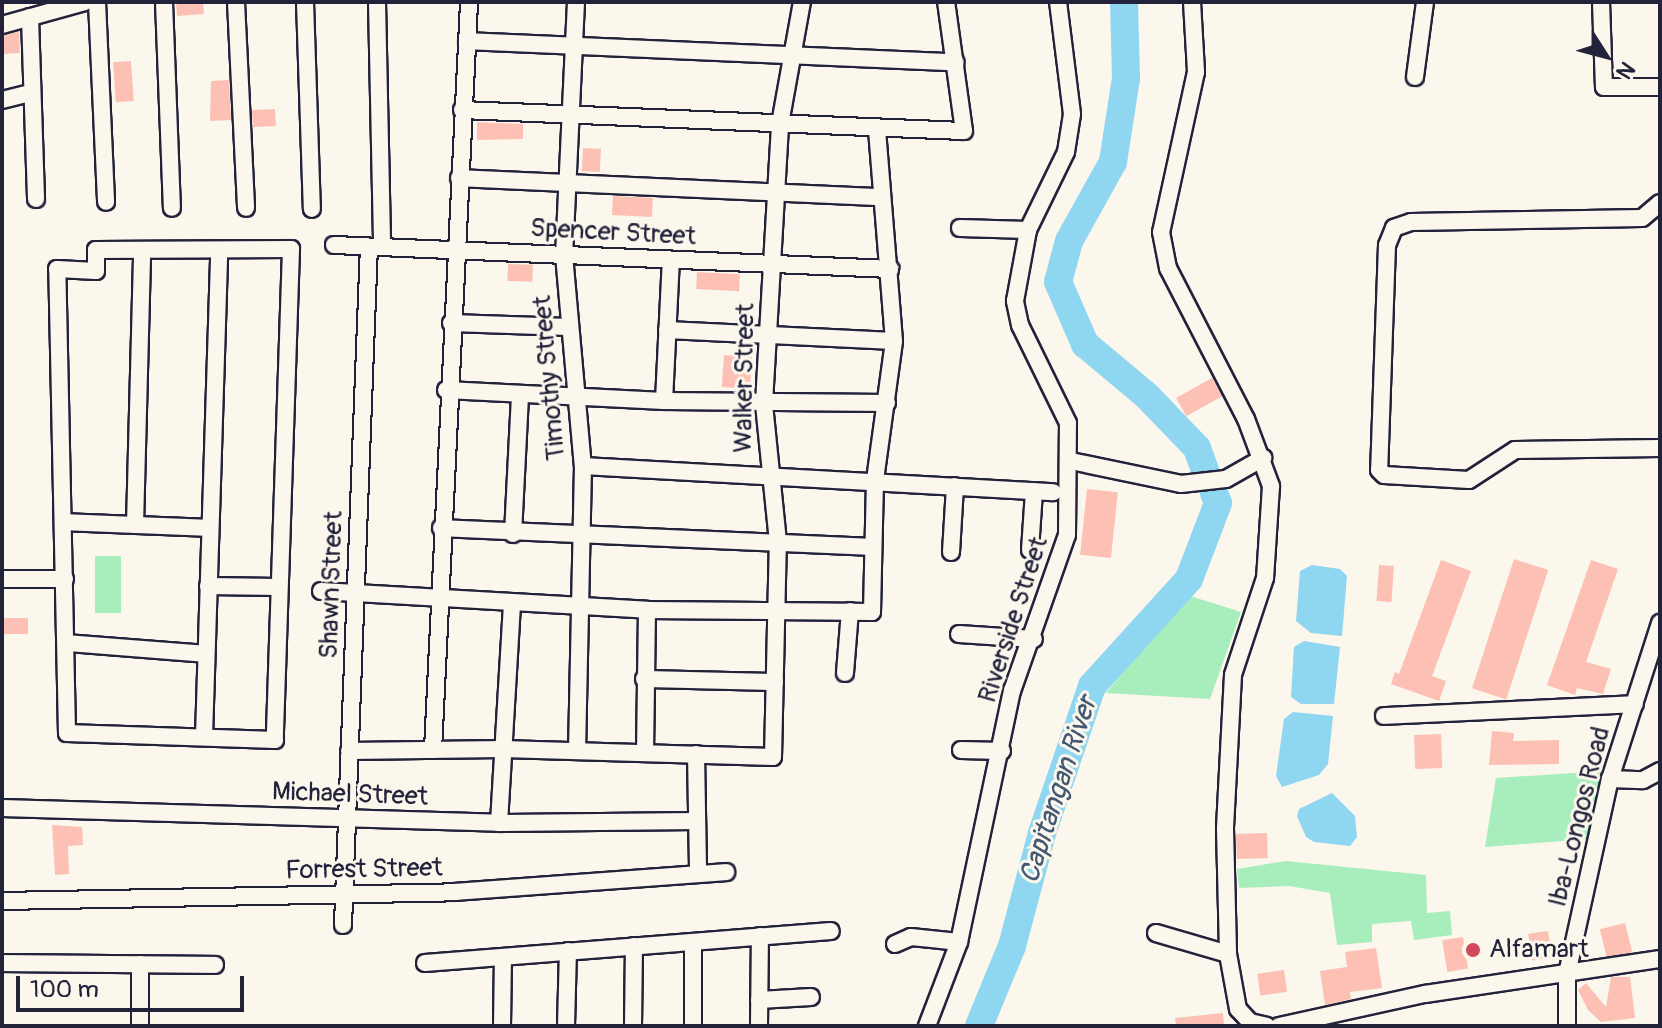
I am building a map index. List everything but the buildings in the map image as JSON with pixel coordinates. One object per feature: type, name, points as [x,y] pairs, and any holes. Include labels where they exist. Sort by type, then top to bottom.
[{"type":"street","points":[[2,25],[85,2]]},
{"type":"street","points":[[97,2],[106,202]]},
{"type":"street","points":[[164,2],[172,208]]},
{"type":"street","points":[[236,2],[246,208]]},
{"type":"street","points":[[305,2],[312,209]]},
{"type":"street","name":"Shawn Street","points":[[343,925],[355,593],[376,246],[377,2]]},
{"type":"street","points":[[433,750],[446,390],[469,2]]},
{"type":"street","name":"Timothy Street","points":[[576,2],[564,255],[583,466],[577,751]]},
{"type":"street","name":"Walker Street","points":[[696,754],[773,757],[778,542],[764,403],[780,124],[802,2]]},
{"type":"street","points":[[462,110],[964,131],[946,2]]},
{"type":"street","name":"Riverside Street","points":[[927,1026],[959,942],[1002,751],[1012,691],[1034,639],[1067,535],[1071,461],[1068,423],[1020,325],[1015,301],[1028,230],[1066,152],[1070,127],[1058,2]]},
{"type":"street","points":[[1192,2],[1196,72],[1161,232],[1168,268],[1263,458],[1271,486],[1265,578],[1233,675],[1228,729],[1228,954],[1238,1009],[1250,1022],[1267,1026]]},
{"type":"street","points":[[1415,77],[1425,2]]},
{"type":"street","points":[[1601,2],[1604,87],[1660,87]]},
{"type":"street","points":[[30,17],[36,199]]},
{"type":"street","points":[[467,41],[956,62]]},
{"type":"street","points":[[2,100],[31,93]]},
{"type":"street","points":[[321,591],[647,610],[872,612],[875,480],[894,341],[890,269],[879,197],[877,128]]},
{"type":"street","points":[[459,178],[774,196],[879,197]]},
{"type":"street","points":[[1660,203],[1642,218],[1411,222],[1394,228],[1387,245],[1379,470],[1384,475],[1469,480],[1515,450],[1660,448]]},
{"type":"street","points":[[960,228],[1028,230]]},
{"type":"street","name":"Spencer Street","points":[[334,245],[890,269]]},
{"type":"street","points":[[291,249],[275,740],[67,733],[57,269],[96,271],[96,250],[142,250],[219,252],[291,249]]},
{"type":"street","points":[[135,525],[142,250]]},
{"type":"street","points":[[204,737],[219,252]]},
{"type":"street","points":[[664,401],[671,260]]},
{"type":"street","points":[[451,323],[569,327]]},
{"type":"street","points":[[667,330],[894,341]]},
{"type":"street","points":[[446,390],[664,401],[887,403]]},
{"type":"street","points":[[513,534],[520,394]]},
{"type":"street","points":[[1071,461],[1181,484],[1226,479],[1263,458]]},
{"type":"street","points":[[583,466],[1053,492]]},
{"type":"street","points":[[951,552],[955,486]]},
{"type":"street","points":[[1030,550],[1034,491]]},
{"type":"street","points":[[63,522],[210,528]]},
{"type":"street","points":[[441,528],[513,534],[872,547]]},
{"type":"street","points":[[2,579],[65,579]]},
{"type":"street","points":[[208,586],[279,587]]},
{"type":"street","points":[[499,823],[512,602]]},
{"type":"street","points":[[645,753],[647,610]]},
{"type":"street","points":[[845,673],[850,611]]},
{"type":"street","name":"Iba-Longos Road","points":[[1567,1026],[1567,974],[1610,779],[1660,623]]},
{"type":"street","points":[[959,634],[1034,639]]},
{"type":"street","points":[[67,643],[206,654]]},
{"type":"street","points":[[644,679],[775,682]]},
{"type":"street","points":[[1384,716],[1635,704]]},
{"type":"street","points":[[349,751],[503,749],[696,754],[698,874]]},
{"type":"street","points":[[961,750],[1002,751]]},
{"type":"street","points":[[1610,779],[1643,780],[1660,771]]},
{"type":"street","name":"Michael Street","points":[[2,808],[499,823],[697,821]]},
{"type":"street","name":"Forrest Street","points":[[2,901],[344,895],[726,872]]},
{"type":"street","points":[[425,963],[831,931]]},
{"type":"street","points":[[1156,933],[1228,954]]},
{"type":"street","points":[[759,1026],[760,936]]},
{"type":"street","points":[[895,944],[911,937],[959,942]]},
{"type":"street","points":[[693,942],[693,1026]]},
{"type":"street","points":[[633,1026],[634,946]]},
{"type":"street","points":[[566,1026],[568,951]]},
{"type":"street","points":[[502,1026],[503,957]]},
{"type":"street","points":[[1279,1026],[1425,994],[1660,959]]},
{"type":"street","points":[[2,963],[215,965]]},
{"type":"street","points":[[140,964],[140,1026]]},
{"type":"street","points":[[759,1000],[811,997]]},
{"type":"green space","points":[[95,556],[121,556],[121,613],[95,613]]},
{"type":"green space","points":[[1187,595],[1241,612],[1210,699],[1106,693]]},
{"type":"green space","points":[[1606,771],[1589,839],[1485,847],[1496,778]]},
{"type":"green space","points":[[1286,861],[1426,875],[1427,913],[1450,911],[1452,935],[1414,940],[1411,921],[1372,924],[1372,942],[1337,945],[1330,893],[1289,886],[1239,888],[1237,869]]},
{"type":"water","points":[[1312,565],[1340,569],[1347,576],[1342,636],[1311,633],[1296,621],[1300,571]]},
{"type":"water","points":[[1304,641],[1340,647],[1334,704],[1301,704],[1291,697],[1294,647]]},
{"type":"water","points":[[1293,712],[1333,716],[1328,764],[1319,775],[1282,787],[1276,776],[1284,719]]},
{"type":"water","points":[[1332,793],[1355,816],[1357,837],[1350,846],[1314,842],[1306,837],[1297,816],[1299,809]]},
{"type":"waterway","name":"Capitangan River","points":[[1124,2],[1126,78],[1113,162],[1069,241],[1058,282],[1085,344],[1147,396],[1197,448],[1205,470]]},
{"type":"waterway","name":"Capitangan River","points":[[979,1026],[1012,946],[1042,833],[1092,686],[1189,579],[1218,503],[1214,493]]},
{"type":"place","name":"Alfamart","points":[[1473,950]]}]
